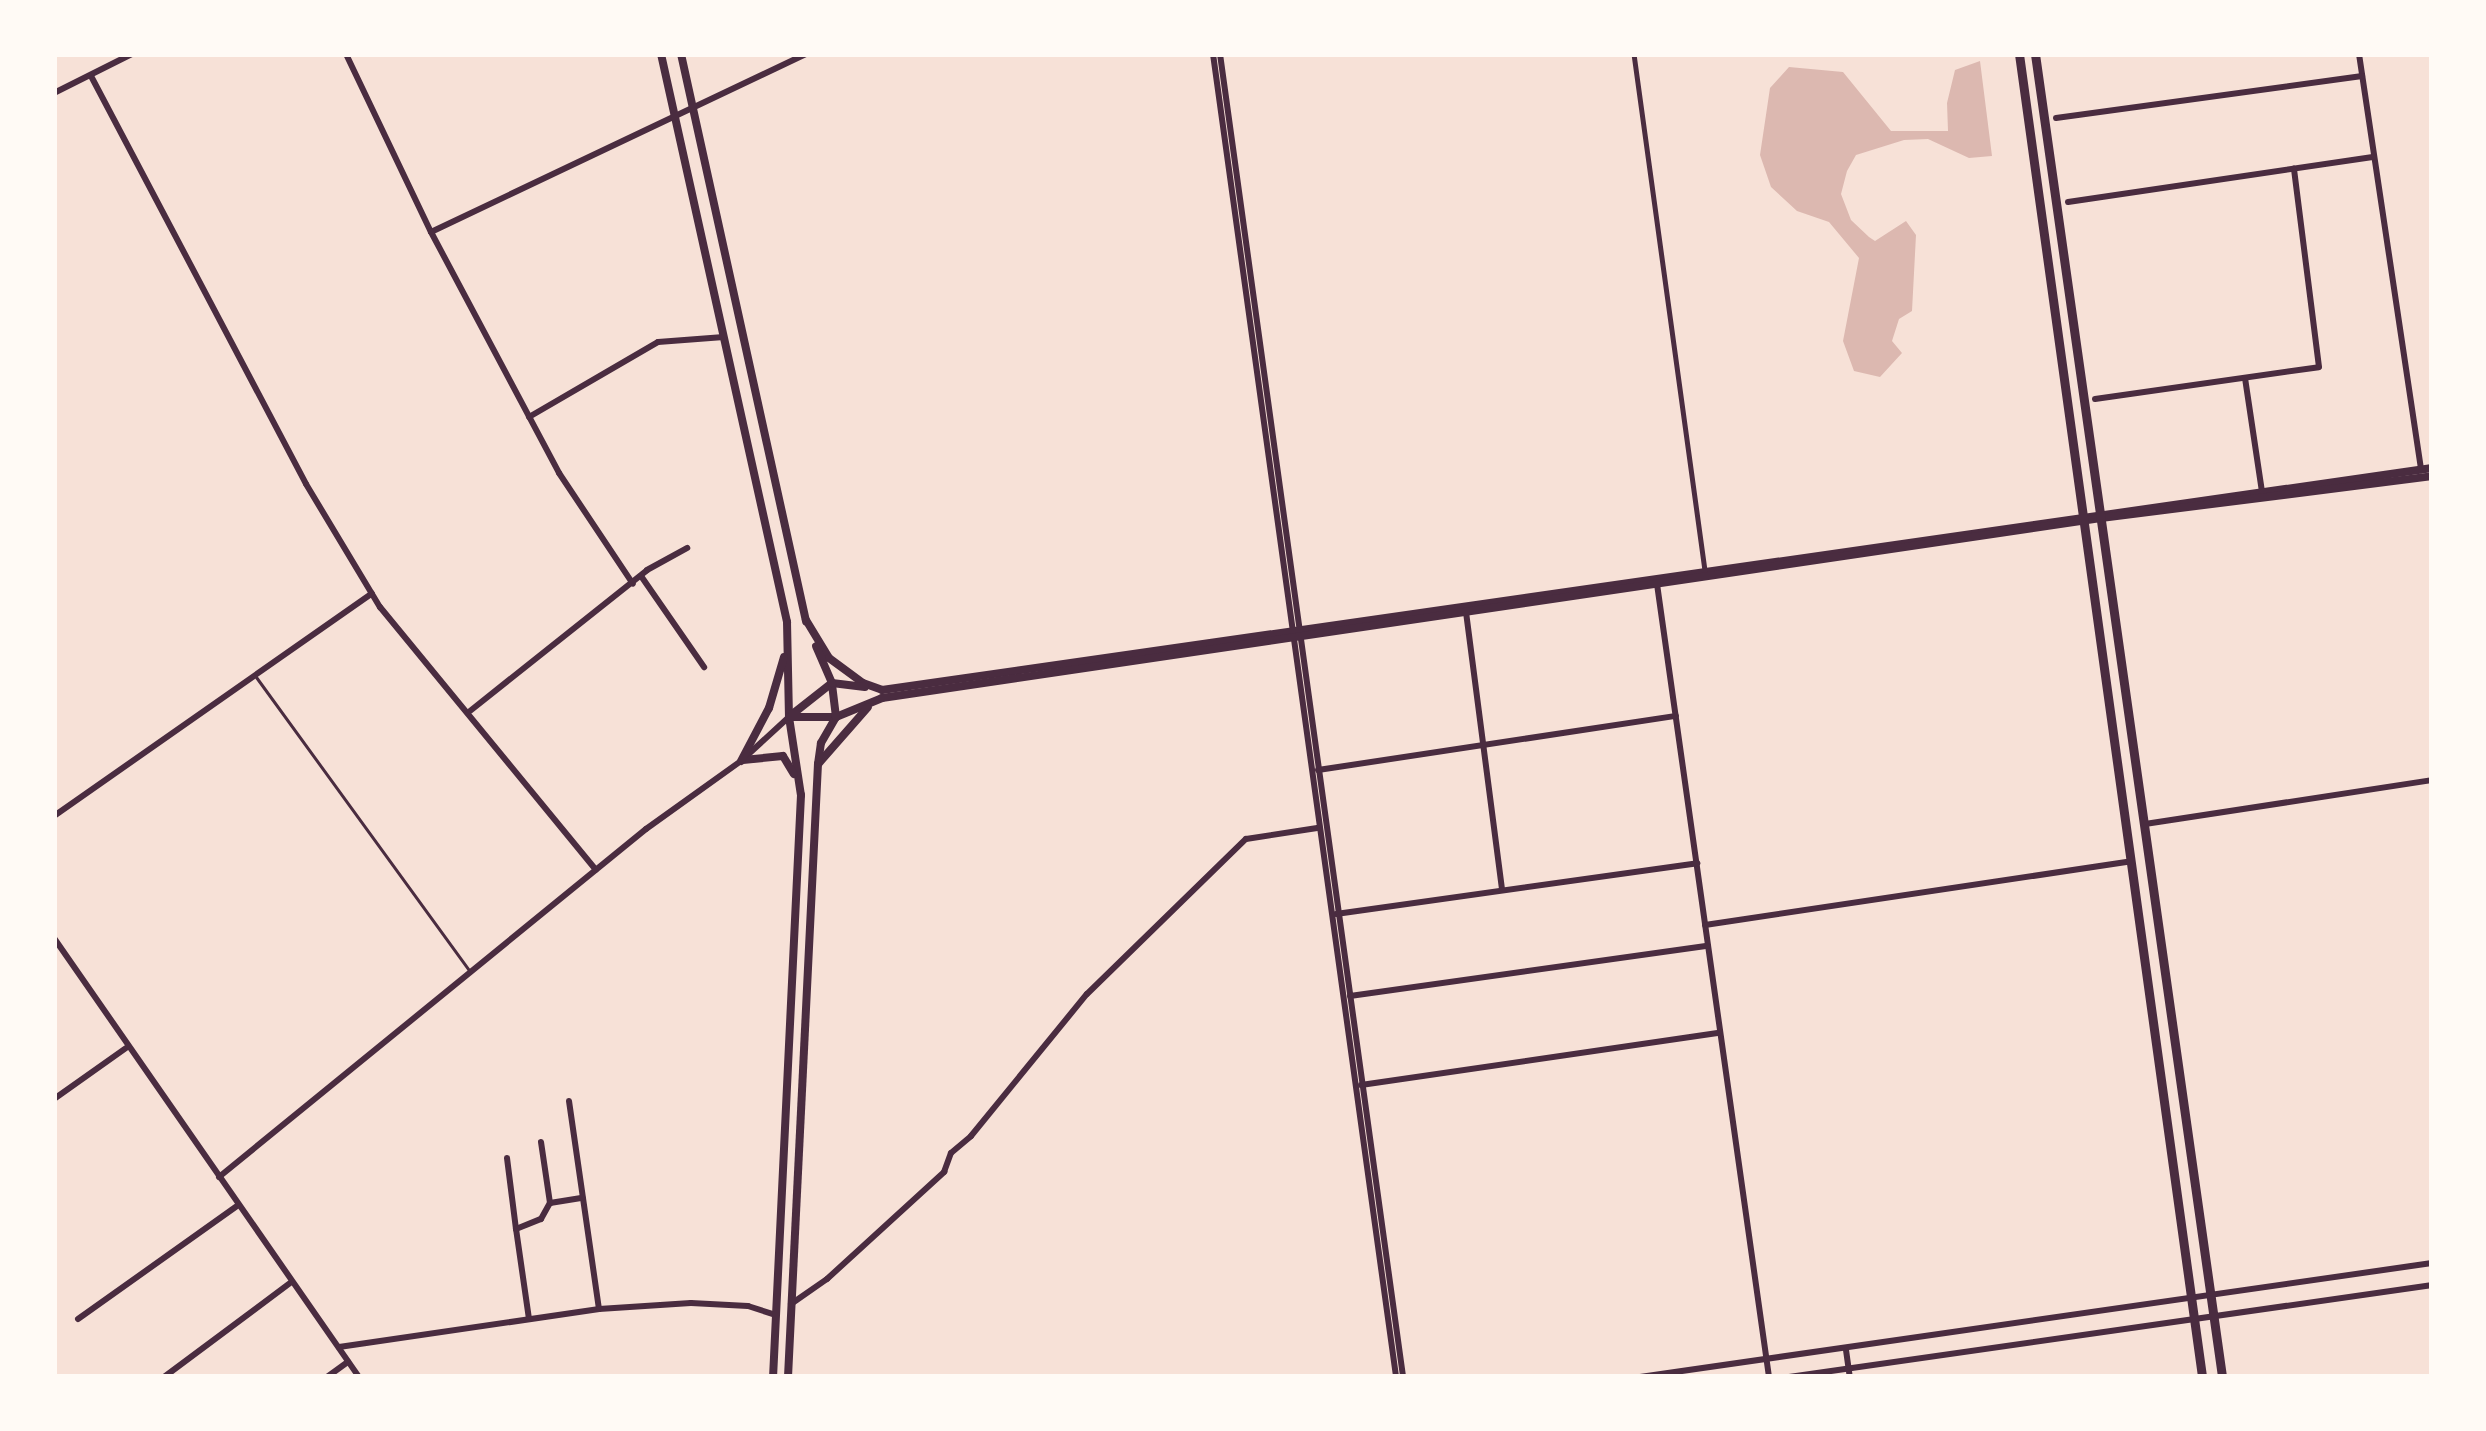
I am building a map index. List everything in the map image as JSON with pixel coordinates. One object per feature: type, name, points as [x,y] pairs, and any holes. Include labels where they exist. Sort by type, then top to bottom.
[{"type":"main road","points":[[661,54],[787,622],[789,717],[801,795],[773,1377]]},
{"type":"main road","points":[[681,54],[806,620],[832,683],[836,717],[821,743],[818,764],[788,1377]]},
{"type":"main road","points":[[2019,54],[2202,1377]]},
{"type":"main road","points":[[2035,54],[2222,1377]]},
{"type":"main road","points":[[2101,515],[2418,470],[2432,472]]},
{"type":"main road","points":[[789,717],[836,717],[882,694],[1706,570],[2432,472]]},
{"type":"main road","points":[[1293,634],[1658,584],[2085,517]]},
{"type":"main road","points":[[806,620],[830,658],[882,694]]},
{"type":"main road","points":[[741,761],[776,687],[787,622]]},
{"type":"main road","points":[[832,683],[882,694]]},
{"type":"main road","points":[[789,717],[832,683]]},
{"type":"main road","points":[[818,764],[855,716],[882,694]]},
{"type":"main road","points":[[741,761],[783,756],[801,795]]},
{"type":"street","points":[[54,93],[132,54]]},
{"type":"street","points":[[346,54],[431,232],[530,417],[633,584]]},
{"type":"street","points":[[431,232],[806,54]]},
{"type":"street","points":[[1216,54],[1318,828],[1400,1377]]},
{"type":"street","points":[[1634,54],[1706,570]]},
{"type":"street","points":[[2360,54],[2418,470]]},
{"type":"street","points":[[91,76],[306,484],[372,593],[596,870]]},
{"type":"street","points":[[2056,118],[2362,76]]},
{"type":"street","points":[[2068,202],[2374,157]]},
{"type":"street","points":[[2095,399],[2319,367],[2294,169]]},
{"type":"street","points":[[530,417],[658,342],[724,337]]},
{"type":"street","points":[[2245,378],[2263,492]]},
{"type":"street","points":[[469,712],[641,576],[687,548]]},
{"type":"street","points":[[641,576],[704,667]]},
{"type":"street","points":[[1658,584],[1769,1377]]},
{"type":"street","points":[[54,816],[372,593]]},
{"type":"street","points":[[1466,612],[1502,890]]},
{"type":"street","points":[[1293,634],[1400,1377]]},
{"type":"street","points":[[1315,770],[1676,716]]},
{"type":"street","points":[[219,1177],[596,870],[741,761],[789,717]]},
{"type":"street","points":[[2144,824],[2432,780]]},
{"type":"street","points":[[791,1304],[827,1279],[944,1172],[951,1153],[971,1136],[1087,994],[1246,838],[1318,828]]},
{"type":"street","points":[[1706,925],[2132,861]]},
{"type":"street","points":[[1336,914],[1697,863]]},
{"type":"street","points":[[54,938],[126,1048],[359,1377]]},
{"type":"street","points":[[1348,996],[1708,946]]},
{"type":"street","points":[[1360,1085],[1720,1033]]},
{"type":"street","points":[[54,1099],[126,1048]]},
{"type":"street","points":[[569,1101],[599,1309]]},
{"type":"street","points":[[515,1229],[542,1220],[550,1203],[541,1142]]},
{"type":"street","points":[[506,1158],[530,1319]]},
{"type":"street","points":[[550,1203],[583,1198]]},
{"type":"street","points":[[78,1319],[237,1206]]},
{"type":"street","points":[[1640,1377],[2432,1263]]},
{"type":"street","points":[[164,1377],[290,1283]]},
{"type":"street","points":[[1789,1377],[1849,1373],[2432,1285]]},
{"type":"street","points":[[337,1347],[599,1309],[691,1303],[748,1306],[775,1315]]},
{"type":"street","points":[[1846,1350],[1849,1373]]},
{"type":"street","points":[[327,1377],[348,1362]]},
{"type":"lane","points":[[255,675],[471,974]]},
{"type":"shaded area","points":[[1980,61],[1992,156],[1969,158],[1928,139],[1904,140],[1856,155],[1847,171],[1841,194],[1851,220],[1869,237],[1875,241],[1906,221],[1916,235],[1912,311],[1899,319],[1892,341],[1902,353],[1880,377],[1854,371],[1843,341],[1859,258],[1829,222],[1797,211],[1771,187],[1760,155],[1770,88],[1789,67],[1843,72],[1891,131],[1948,131],[1947,103],[1955,70]]}]
